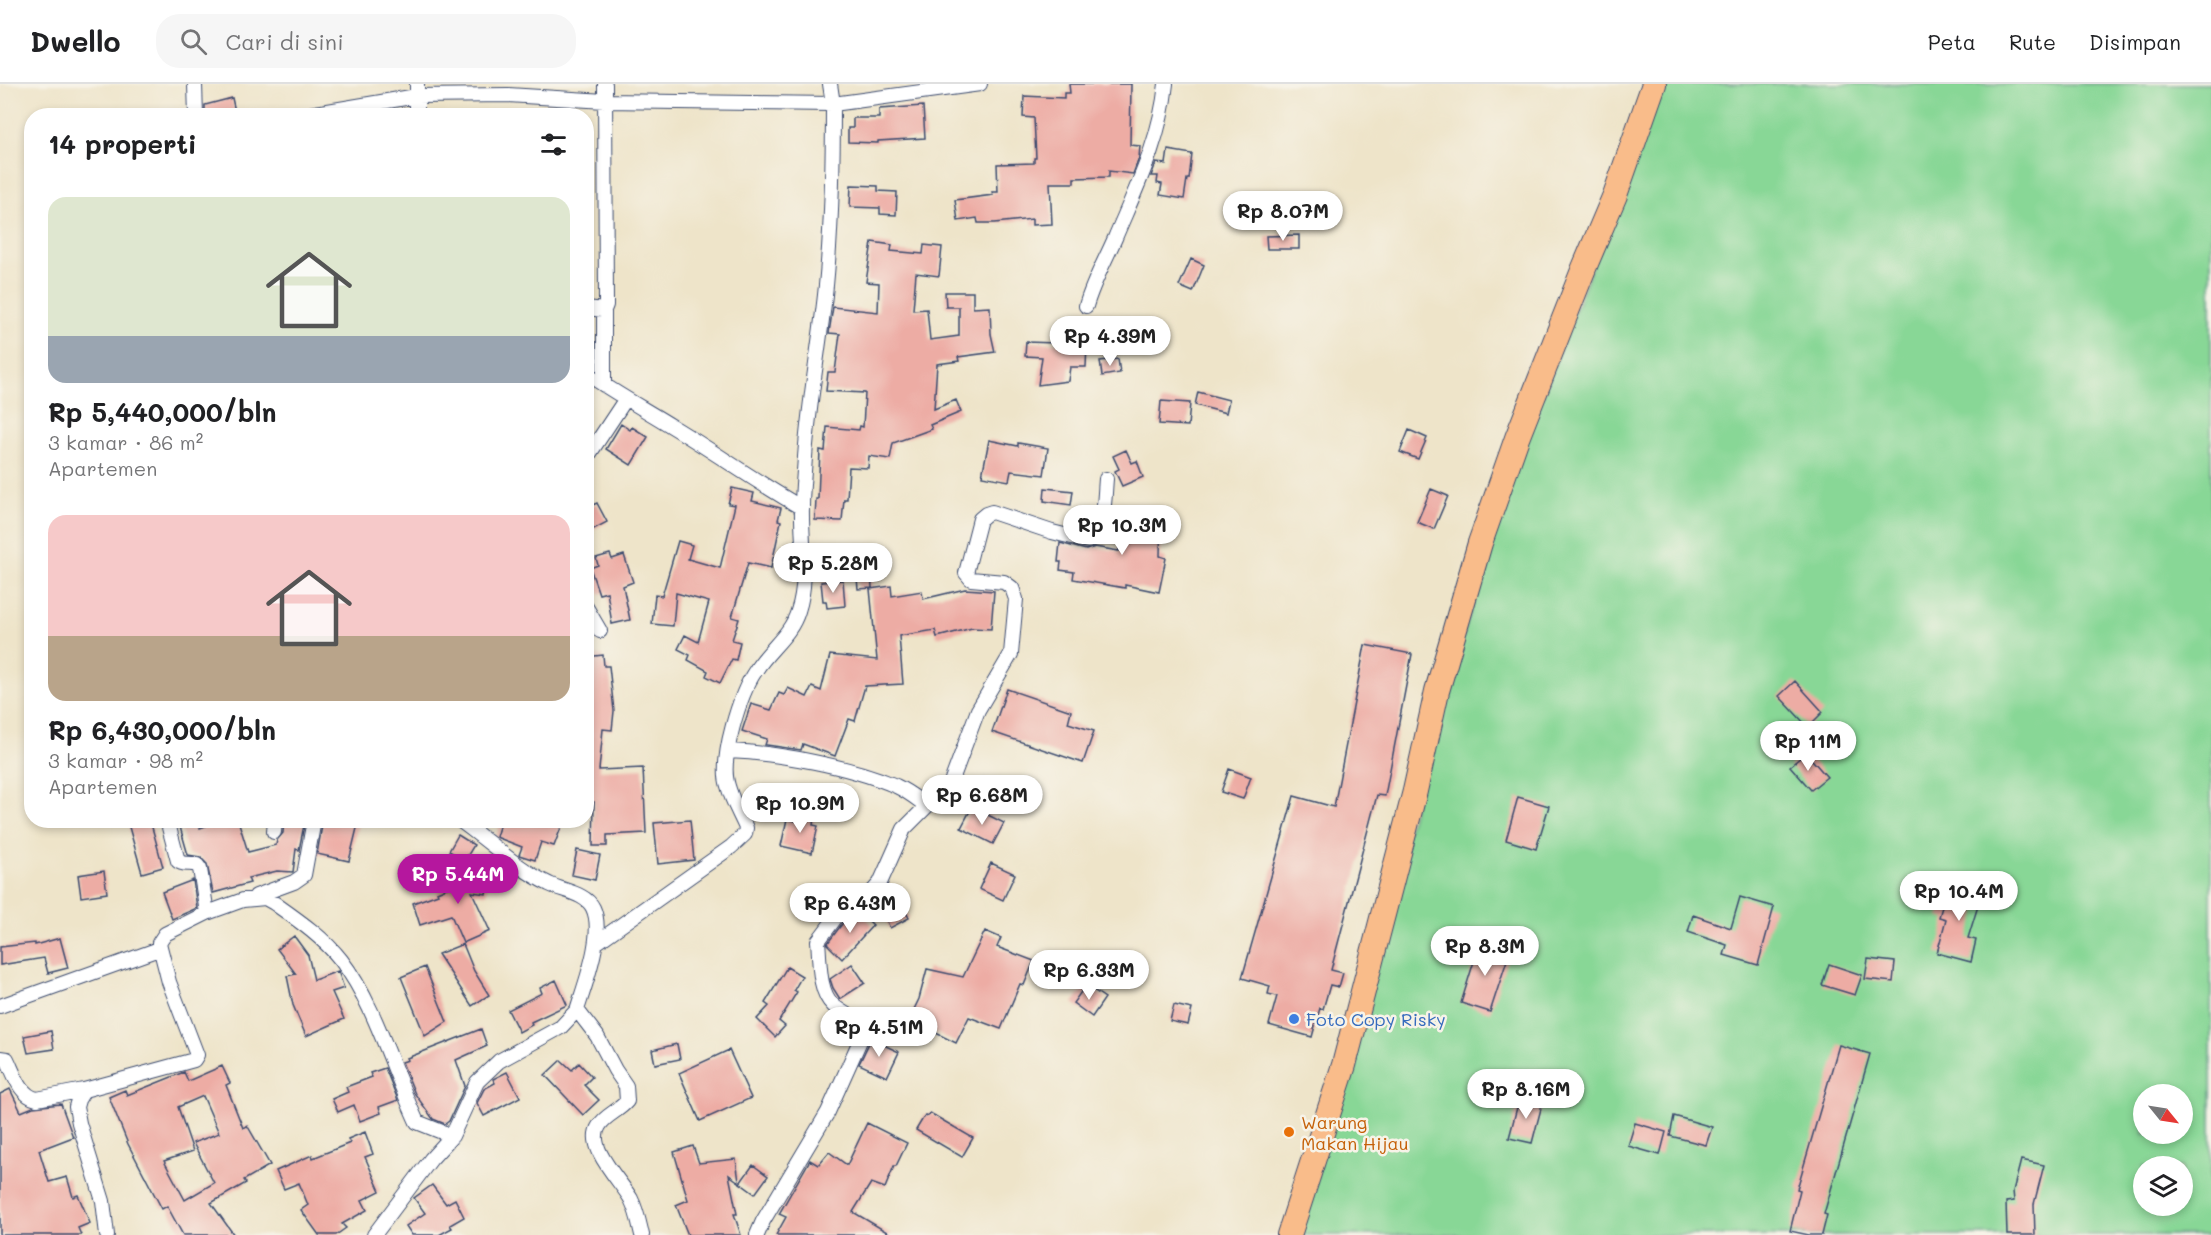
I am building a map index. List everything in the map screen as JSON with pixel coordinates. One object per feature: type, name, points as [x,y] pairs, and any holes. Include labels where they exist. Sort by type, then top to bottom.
[{"type":"highway","points":[[1289,1235],[1344,1065],[1412,802],[1437,691],[1480,543],[1517,438],[1615,195],[1654,84]]},
{"type":"street","points":[[195,84],[195,108]]},
{"type":"street","points":[[604,385],[605,84]]},
{"type":"street","points":[[596,943],[731,847],[745,834],[746,828],[727,785],[725,767],[733,728],[748,683],[757,668],[789,631],[798,612],[802,585],[801,508],[806,446],[825,296],[832,213],[833,104],[830,84]]},
{"type":"street","points":[[335,108],[417,90],[508,89],[605,100],[833,104],[980,84]]},
{"type":"street","points":[[1086,306],[1093,283],[1115,239],[1148,160],[1159,129],[1166,84]]},
{"type":"street","points":[[417,90],[417,108]]},
{"type":"street","points":[[594,309],[604,310]]},
{"type":"street","points":[[594,379],[801,508]]},
{"type":"street","points":[[594,447],[626,400]]},
{"type":"street","points":[[757,1235],[763,1221],[828,1112],[863,1034],[857,1021],[832,1005],[824,990],[818,941],[842,909],[867,898],[880,883],[904,829],[950,785],[978,710],[1011,654],[1016,599],[1012,588],[1004,582],[971,579],[966,573],[980,519],[992,512],[1088,541],[1095,536],[1099,527],[1106,479]]},
{"type":"street","points":[[594,621],[600,631]]},
{"type":"street","points":[[728,751],[764,752],[862,775],[897,786],[927,806]]},
{"type":"street","points":[[169,828],[178,861],[192,863],[200,869],[207,913]]},
{"type":"street","points":[[0,1058],[7,1059],[22,1090],[37,1099],[84,1090],[194,1060],[197,1055],[194,1044],[177,1004],[159,943],[165,934],[207,913],[278,890],[304,875],[313,828]]},
{"type":"street","points":[[374,1235],[431,1159],[452,1136],[477,1082],[490,1069],[513,1053],[561,1027],[577,1010],[596,943],[594,910],[591,905],[583,898],[549,884],[522,867],[470,828]]},
{"type":"street","points":[[252,898],[265,898],[286,911],[321,938],[342,961],[361,993],[380,1033],[417,1122],[452,1136]]},
{"type":"street","points":[[0,1006],[159,949]]},
{"type":"street","points":[[577,1010],[597,1035],[626,1086],[627,1101],[599,1124],[595,1133],[595,1141],[601,1154],[631,1198],[642,1235]]},
{"type":"street","points":[[84,1090],[76,1107],[103,1201],[107,1235]]},
{"type":"green space","points":[[1662,84],[2211,84],[2211,1235],[1296,1235],[1445,696],[1513,473]]},
{"type":"building","points":[[1069,84],[1131,84],[1130,145],[1140,146],[1139,158],[1133,174],[1109,171],[1109,177],[1074,178],[1074,183],[1050,183],[1052,224],[1032,225],[1032,219],[995,223],[978,223],[977,218],[958,221],[955,200],[993,195],[992,192],[998,192],[997,164],[1034,163],[1034,158],[1036,158],[1034,118],[1023,117],[1024,96],[1064,98],[1064,93],[1070,93]]},
{"type":"building","points":[[232,98],[234,108],[205,108],[205,105]]},
{"type":"building","points":[[923,106],[925,138],[878,141],[878,143],[848,142],[848,128],[853,128],[853,118],[879,118],[879,109]]},
{"type":"building","points":[[1168,150],[1192,154],[1184,199],[1160,195],[1162,184],[1157,183],[1158,176],[1151,176],[1156,163],[1166,164]]},
{"type":"building","points":[[851,185],[878,186],[878,191],[897,192],[896,215],[880,214],[880,208],[850,207]]},
{"type":"building","points":[[1308,206],[1308,210],[1328,207],[1330,223],[1294,226],[1294,207]]},
{"type":"building","points":[[1299,235],[1299,249],[1267,249],[1266,236]]},
{"type":"building","points":[[872,242],[892,245],[891,251],[923,254],[924,245],[942,247],[939,276],[916,273],[913,310],[927,309],[930,340],[959,336],[959,307],[946,307],[945,292],[973,292],[973,308],[990,307],[991,334],[995,352],[958,357],[959,361],[937,364],[934,409],[956,400],[961,412],[930,425],[932,429],[893,443],[890,459],[869,456],[868,468],[849,467],[847,499],[844,499],[842,521],[815,520],[820,450],[825,451],[827,427],[859,430],[860,426],[863,427],[865,393],[826,391],[828,372],[835,372],[840,334],[829,333],[833,307],[878,312],[879,283],[866,282]]},
{"type":"building","points":[[1191,259],[1204,265],[1193,292],[1179,286]]},
{"type":"building","points":[[1026,342],[1087,344],[1086,367],[1070,367],[1068,381],[1038,385],[1042,357],[1025,356]]},
{"type":"building","points":[[1118,359],[1120,373],[1102,376],[1100,361]]},
{"type":"building","points":[[1198,392],[1229,400],[1226,413],[1195,405]]},
{"type":"building","points":[[1161,401],[1190,403],[1188,426],[1159,424]]},
{"type":"building","points":[[621,424],[630,430],[632,427],[648,437],[631,465],[606,449]]},
{"type":"building","points":[[1409,430],[1427,438],[1418,459],[1400,452]]},
{"type":"building","points":[[989,440],[1018,446],[1018,443],[1048,448],[1044,475],[1011,471],[1009,481],[982,476]]},
{"type":"building","points":[[1126,450],[1132,463],[1137,461],[1143,477],[1122,486],[1115,471],[1119,469],[1113,456]]},
{"type":"building","points":[[732,488],[754,493],[752,501],[781,508],[778,520],[781,521],[771,568],[748,563],[732,617],[739,619],[732,640],[740,642],[736,660],[732,659],[720,683],[706,676],[708,671],[688,660],[690,655],[678,649],[685,635],[698,642],[709,602],[676,593],[673,626],[652,624],[655,595],[662,596],[678,541],[692,545],[688,559],[720,568],[735,505],[728,504]]},
{"type":"building","points":[[1045,488],[1073,491],[1071,505],[1044,501]]},
{"type":"building","points":[[1431,489],[1448,496],[1434,529],[1417,522]]},
{"type":"building","points":[[597,503],[607,522],[594,529],[594,504]]},
{"type":"building","points":[[1120,513],[1161,513],[1160,556],[1166,558],[1159,592],[1125,585],[1125,588],[1073,579],[1074,572],[1060,570],[1061,562],[1058,562],[1060,543],[1086,550],[1095,547],[1119,551]]},
{"type":"building","points":[[610,554],[612,559],[624,555],[633,582],[623,586],[630,620],[612,624],[607,592],[599,594],[594,580],[594,566],[598,565],[596,558]]},
{"type":"building","points":[[870,554],[872,588],[858,589],[855,556]]},
{"type":"building","points":[[843,580],[845,606],[827,608],[826,601],[823,601],[821,582]]},
{"type":"building","points":[[891,586],[892,596],[922,591],[923,599],[965,589],[994,591],[991,629],[972,628],[937,637],[935,630],[899,636],[903,684],[865,686],[855,721],[849,719],[835,756],[803,744],[801,750],[765,745],[767,739],[742,731],[751,704],[771,710],[779,693],[784,695],[788,688],[807,697],[812,687],[821,691],[830,655],[877,660],[870,589]]},
{"type":"building","points":[[1365,645],[1412,654],[1385,796],[1377,795],[1331,970],[1343,973],[1339,987],[1330,985],[1323,1009],[1320,1008],[1312,1037],[1269,1025],[1277,996],[1268,994],[1270,986],[1242,978],[1294,796],[1334,807]]},
{"type":"building","points":[[603,655],[604,666],[609,666],[614,711],[612,730],[603,729],[599,770],[643,768],[646,833],[607,835],[607,846],[593,846],[594,656]]},
{"type":"building","points":[[1795,681],[1823,712],[1808,727],[1779,696]]},
{"type":"building","points":[[1007,689],[1071,711],[1068,723],[1094,731],[1083,763],[992,732]]},
{"type":"building","points":[[1806,753],[1827,777],[1811,790],[1790,766]]},
{"type":"building","points":[[1229,769],[1251,777],[1243,799],[1221,792]]},
{"type":"building","points":[[1518,797],[1549,806],[1536,849],[1506,840]]},
{"type":"building","points":[[972,807],[1004,823],[993,844],[961,828]]},
{"type":"building","points":[[798,816],[814,819],[813,825],[818,826],[812,853],[781,846],[787,819],[797,821]]},
{"type":"building","points":[[690,820],[694,860],[658,864],[654,823]]},
{"type":"building","points":[[129,828],[152,828],[163,867],[142,873]]},
{"type":"building","points":[[180,828],[240,828],[248,852],[276,845],[283,828],[303,828],[299,850],[296,849],[293,872],[277,871],[248,878],[250,883],[213,893],[207,864],[200,857],[188,855]]},
{"type":"building","points":[[322,828],[357,828],[349,861],[317,854]]},
{"type":"building","points":[[499,828],[561,828],[554,846],[541,842],[535,860],[519,855],[522,847],[496,837]]},
{"type":"building","points":[[458,835],[474,845],[465,860],[449,851]]},
{"type":"building","points":[[577,850],[600,855],[595,880],[572,875]]},
{"type":"building","points":[[991,863],[1015,874],[1003,900],[979,889]]},
{"type":"building","points":[[463,869],[490,873],[486,894],[472,892],[490,931],[463,943],[451,915],[420,925],[413,903],[461,882]]},
{"type":"building","points":[[104,871],[107,893],[81,897],[78,875]]},
{"type":"building","points":[[193,880],[197,908],[172,919],[162,892]]},
{"type":"building","points":[[1949,883],[1982,893],[1968,938],[1976,940],[1971,962],[1937,953],[1946,919],[1939,917]]},
{"type":"building","points":[[1740,897],[1774,907],[1758,965],[1724,955],[1727,945],[1688,932],[1693,915],[1731,928]]},
{"type":"building","points":[[901,903],[909,918],[890,928],[883,913]]},
{"type":"building","points":[[859,911],[873,925],[842,959],[827,944],[848,916]]},
{"type":"building","points":[[985,931],[1001,938],[997,947],[1034,961],[1024,985],[1020,984],[1001,1029],[969,1017],[956,1043],[930,1030],[924,1043],[903,1032],[919,999],[927,969],[963,977]]},
{"type":"building","points":[[294,936],[308,955],[314,980],[338,971],[344,988],[332,992],[344,1019],[306,1036],[293,1005],[287,976],[296,974],[277,949]]},
{"type":"building","points":[[60,938],[68,968],[48,973],[44,958],[0,965],[0,947],[35,943],[35,945]]},
{"type":"building","points":[[1480,942],[1510,951],[1490,1012],[1461,1003]]},
{"type":"building","points":[[463,944],[474,971],[489,995],[472,1006],[438,954]]},
{"type":"building","points":[[1868,959],[1895,962],[1893,982],[1865,979]]},
{"type":"building","points":[[852,964],[865,983],[840,999],[830,979]]},
{"type":"building","points":[[1829,964],[1862,975],[1855,995],[1822,985]]},
{"type":"building","points":[[425,967],[447,1022],[425,1036],[401,977]]},
{"type":"building","points":[[787,967],[802,976],[794,990],[797,992],[779,1021],[785,1026],[775,1037],[757,1019],[769,1006],[765,1003]]},
{"type":"building","points":[[556,980],[567,1005],[531,1022],[532,1025],[519,1032],[508,1010],[542,993],[540,988]]},
{"type":"building","points":[[1086,985],[1105,998],[1092,1017],[1073,1003]]},
{"type":"building","points":[[1174,1005],[1192,1009],[1188,1025],[1170,1021]]},
{"type":"building","points":[[481,1029],[487,1046],[456,1060],[465,1086],[449,1121],[445,1124],[433,1119],[415,1094],[402,1062]]},
{"type":"building","points":[[51,1031],[54,1049],[28,1053],[24,1036]]},
{"type":"building","points":[[871,1039],[899,1052],[887,1077],[859,1064]]},
{"type":"building","points":[[677,1044],[680,1059],[655,1064],[652,1050]]},
{"type":"building","points":[[1839,1045],[1870,1054],[1824,1214],[1827,1215],[1822,1235],[1809,1235],[1790,1231],[1800,1190],[1797,1189]]},
{"type":"building","points":[[729,1050],[751,1098],[700,1121],[679,1073]]},
{"type":"building","points":[[561,1060],[572,1070],[579,1063],[592,1077],[584,1085],[599,1100],[583,1115],[545,1075]]},
{"type":"building","points":[[222,1066],[230,1083],[226,1085],[243,1128],[247,1125],[270,1165],[244,1180],[246,1183],[211,1203],[234,1235],[183,1235],[167,1206],[162,1209],[128,1144],[109,1097],[125,1090],[127,1095],[184,1072],[188,1081]],"holes":[[[203,1096],[219,1133],[193,1143],[214,1183],[185,1200],[164,1161],[193,1151],[178,1107]]]},
{"type":"building","points":[[385,1068],[398,1100],[379,1107],[381,1113],[360,1121],[354,1105],[338,1112],[332,1099],[348,1092],[346,1087],[372,1077],[370,1073]]},
{"type":"building","points":[[507,1072],[520,1097],[484,1116],[477,1103],[484,1089],[495,1083],[493,1079]]},
{"type":"building","points":[[10,1089],[21,1112],[33,1107],[61,1104],[73,1137],[39,1150],[49,1182],[67,1177],[73,1197],[78,1195],[90,1223],[78,1228],[81,1235],[0,1235],[0,1094]]},
{"type":"building","points":[[1520,1096],[1543,1101],[1532,1143],[1509,1138]]},
{"type":"building","points":[[930,1113],[973,1138],[962,1157],[916,1130],[925,1115],[928,1116]]},
{"type":"building","points":[[1674,1116],[1712,1127],[1706,1145],[1670,1136]]},
{"type":"building","points":[[867,1123],[907,1143],[885,1188],[871,1183],[853,1212],[892,1235],[776,1235],[786,1217],[779,1214],[810,1160],[818,1165],[829,1152],[847,1165]]},
{"type":"building","points":[[1635,1123],[1666,1132],[1660,1155],[1628,1146]]},
{"type":"building","points":[[365,1132],[373,1154],[365,1157],[380,1191],[362,1200],[367,1210],[342,1224],[346,1228],[336,1235],[319,1235],[301,1210],[308,1205],[299,1183],[284,1189],[276,1171],[312,1155],[313,1158],[350,1143],[348,1139]]},
{"type":"building","points":[[693,1146],[699,1163],[736,1159],[739,1182],[729,1175],[737,1214],[734,1214],[741,1235],[688,1235],[676,1205],[688,1200],[674,1152]]},
{"type":"building","points":[[2021,1160],[2044,1165],[2034,1204],[2035,1235],[2007,1235],[2006,1202],[2014,1201],[2013,1191]]},
{"type":"building","points":[[753,1165],[768,1176],[755,1194],[740,1183]]},
{"type":"building","points":[[432,1185],[446,1204],[455,1199],[464,1217],[450,1225],[452,1228],[439,1235],[412,1235],[406,1226],[425,1213],[414,1198]]},
{"type":"place","name":"Foto Copy Risky","points":[[1294,1019]]},
{"type":"place","name":"Warung Makan Hijau","points":[[1289,1132]]}]
